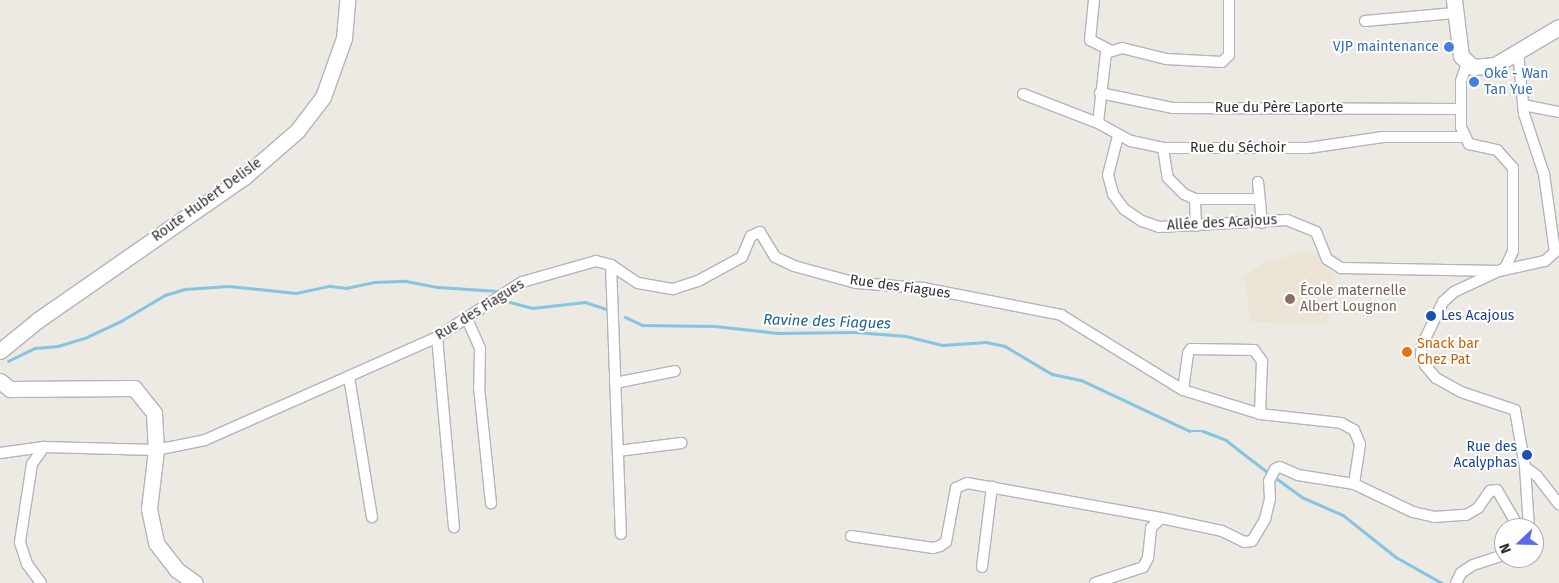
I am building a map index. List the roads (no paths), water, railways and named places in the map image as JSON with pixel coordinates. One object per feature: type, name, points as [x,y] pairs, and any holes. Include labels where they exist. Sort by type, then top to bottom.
[{"type":"main road","name":"Route Hubert Delisle","points":[[0,351],[38,320],[244,176],[297,131],[323,96],[344,38],[347,0]]},
{"type":"main road","points":[[1454,7],[1458,44],[1467,63],[1473,67],[1487,67],[1518,52],[1559,27]]},
{"type":"main road","points":[[0,381],[10,389],[134,388],[154,413],[156,450],[149,509],[156,543],[177,570],[196,583]]},
{"type":"street","points":[[1094,0],[1090,40],[1110,50],[1122,48],[1166,59],[1222,62],[1228,55],[1229,0]]},
{"type":"street","points":[[1364,21],[1454,7]]},
{"type":"street","points":[[1098,123],[1104,58],[1110,50]]},
{"type":"street","points":[[1518,52],[1523,105],[1546,180],[1555,252],[1546,261],[1499,271],[1454,292],[1442,302],[1422,345],[1421,355],[1424,365],[1436,378],[1461,392],[1515,410],[1525,467],[1528,518]]},
{"type":"street","points":[[1467,63],[1461,81],[1463,136],[1475,146],[1504,155],[1513,168],[1514,251],[1509,263],[1499,271]]},
{"type":"street","name":"Rue du Père Laporte","points":[[1100,93],[1173,108],[1461,109]]},
{"type":"street","name":"Rue du Séchoir","points":[[1023,94],[1098,123],[1118,136],[1163,148],[1308,148],[1383,137],[1463,136]]},
{"type":"street","points":[[1523,105],[1559,112]]},
{"type":"street","name":"Allée des Acajous","points":[[1118,136],[1108,175],[1113,194],[1124,209],[1142,221],[1159,227],[1262,223],[1287,220],[1312,228],[1320,237],[1328,259],[1341,268],[1499,271]]},
{"type":"street","points":[[1163,148],[1168,178],[1184,194],[1195,199],[1259,199]]},
{"type":"street","points":[[1258,182],[1262,223]]},
{"type":"street","points":[[1195,199],[1196,226]]},
{"type":"street","name":"Rue des Fiagues","points":[[0,453],[44,447],[156,450],[205,440],[437,337],[468,319],[522,282],[596,261],[611,266],[638,283],[673,289],[698,281],[742,258],[751,236],[760,232],[775,257],[794,266],[856,282],[924,288],[1060,315],[1183,390],[1260,414],[1329,421],[1354,430],[1360,444],[1360,457],[1354,484]]},
{"type":"street","points":[[611,266],[621,534]]},
{"type":"street","points":[[468,319],[480,348],[479,387],[491,503]]},
{"type":"street","points":[[437,337],[454,527]]},
{"type":"street","points":[[1183,390],[1188,353],[1191,349],[1254,350],[1262,361],[1260,414]]},
{"type":"street","points":[[615,383],[675,371]]},
{"type":"street","points":[[349,377],[372,517]]},
{"type":"street","points":[[618,451],[681,443]]},
{"type":"street","points":[[41,583],[27,564],[20,542],[32,464],[44,447]]},
{"type":"street","points":[[851,536],[933,548],[946,542],[956,488],[968,483],[1161,518],[1222,531],[1249,542],[1257,536],[1265,519],[1270,499],[1269,480],[1275,469],[1280,467],[1298,474],[1354,484],[1419,514],[1454,518],[1473,512],[1490,491],[1497,490],[1513,518]]},
{"type":"street","points":[[1525,467],[1537,476],[1559,504]]},
{"type":"street","points":[[982,567],[992,487]]},
{"type":"street","points":[[1096,583],[1143,566],[1148,558],[1151,528],[1161,518]]},
{"type":"street","points":[[1456,583],[1461,573],[1474,565],[1494,558]]},
{"type":"waterway","name":"Ravine des Fiagues","points":[[8,361],[35,348],[58,346],[87,337],[121,321],[165,295],[185,289],[229,286],[296,293],[330,286],[346,288],[374,282],[406,281],[438,287],[498,291]]},
{"type":"waterway","name":"Ravine des Fiagues","points":[[510,302],[532,308],[585,302],[609,310]]},
{"type":"waterway","name":"Ravine des Fiagues","points":[[625,317],[642,325],[715,326],[778,333],[855,332],[906,336],[942,345],[986,342],[1005,346],[1052,374],[1081,380],[1190,431],[1203,431],[1226,440],[1266,471]]},
{"type":"waterway","name":"Ravine des Fiagues","points":[[1276,478],[1304,498],[1343,515],[1396,557],[1442,583]]},
{"type":"place","name":"VJP maintenance","points":[[1449,47]]},
{"type":"place","name":"Oké - Wan Tan Yue","points":[[1474,82]]},
{"type":"place","name":"École maternelle Albert Lougnon","points":[[1290,299]]},
{"type":"place","name":"Les Acajous","points":[[1431,316]]},
{"type":"place","name":"Snack bar Chez Pat","points":[[1407,352]]},
{"type":"place","name":"Rue des Acalyphas","points":[[1527,455]]}]
